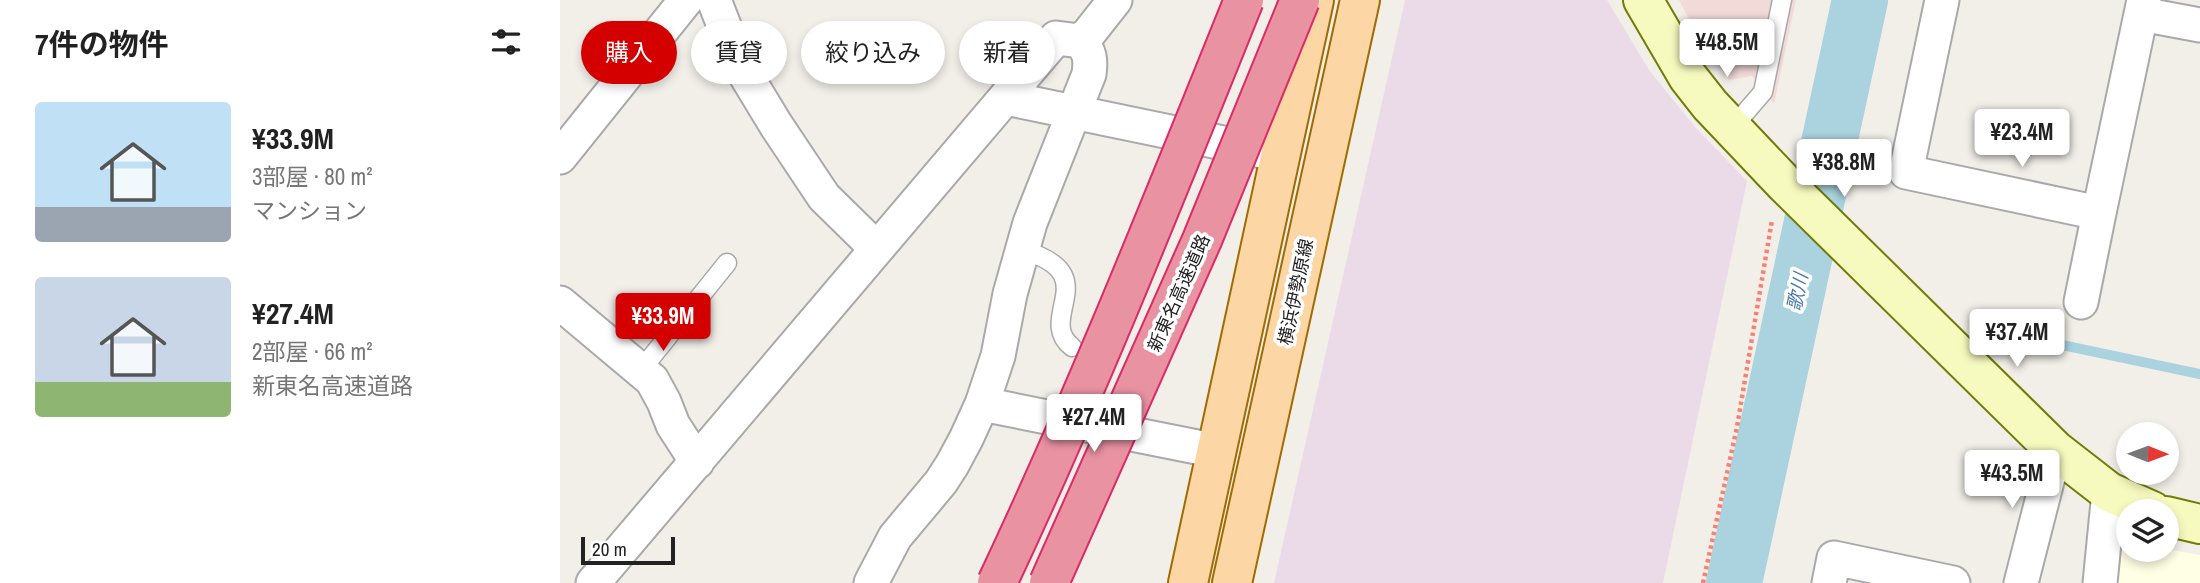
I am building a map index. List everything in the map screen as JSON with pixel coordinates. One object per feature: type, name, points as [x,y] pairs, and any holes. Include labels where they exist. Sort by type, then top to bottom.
[{"type":"highway","points":[[997,583],[1144,246],[1244,0]]},
{"type":"highway","name":"新東名高速道路","points":[[1049,583],[1202,240],[1300,0]]},
{"type":"main road","points":[[1188,583],[1314,0]]},
{"type":"main road","name":"横浜伊勢原線","points":[[1232,583],[1360,0]]},
{"type":"street","points":[[560,157],[686,0]]},
{"type":"street","points":[[714,0],[739,64],[783,135],[824,197],[876,248]]},
{"type":"street","points":[[1080,41],[1115,0]]},
{"type":"street","points":[[1643,0],[1688,77],[1782,180],[2055,450],[2109,492],[2125,499]]},
{"type":"street","points":[[1942,0],[1906,172],[2099,213]]},
{"type":"street","points":[[2081,302],[2142,7],[2200,26]]},
{"type":"street","points":[[593,583],[1056,38],[1067,37],[1080,41],[1088,49],[1091,62],[1089,74],[1030,223],[1010,294],[1004,335],[992,380],[952,465],[895,537],[871,583]]},
{"type":"street","points":[[1006,98],[1281,155]]},
{"type":"street","points":[[560,303],[652,380],[673,425],[696,462]]},
{"type":"street","points":[[982,404],[1217,451]]},
{"type":"street","points":[[2021,583],[2055,450]]},
{"type":"street","points":[[2100,583],[2109,492]]},
{"type":"street","points":[[2179,519],[2200,524]]},
{"type":"street","points":[[1829,583],[1833,558],[1953,583]]},
{"type":"lane","points":[[1732,128],[1763,92],[1782,0]]},
{"type":"lane","points":[[1022,250],[1047,258],[1058,266],[1064,275],[1066,287],[1062,335],[1072,347]]},
{"type":"lane","points":[[641,370],[727,263]]},
{"type":"path","points":[[1703,583],[1737,427],[1782,180]]},
{"type":"shaded area","points":[[1405,0],[1607,0],[1649,70],[1695,127],[1747,181],[1663,583],[1274,583]]},
{"type":"shaded area","points":[[1679,0],[1796,0],[1774,104],[1752,76],[1729,80],[1699,38]]},
{"type":"shaded area","points":[[2114,541],[2116,562],[2179,562],[2179,551],[2200,555],[2200,583],[2111,583]]},
{"type":"waterway","name":"歌川","points":[[1734,583],[1860,0]]},
{"type":"waterway","points":[[2005,333],[2200,374]]}]
